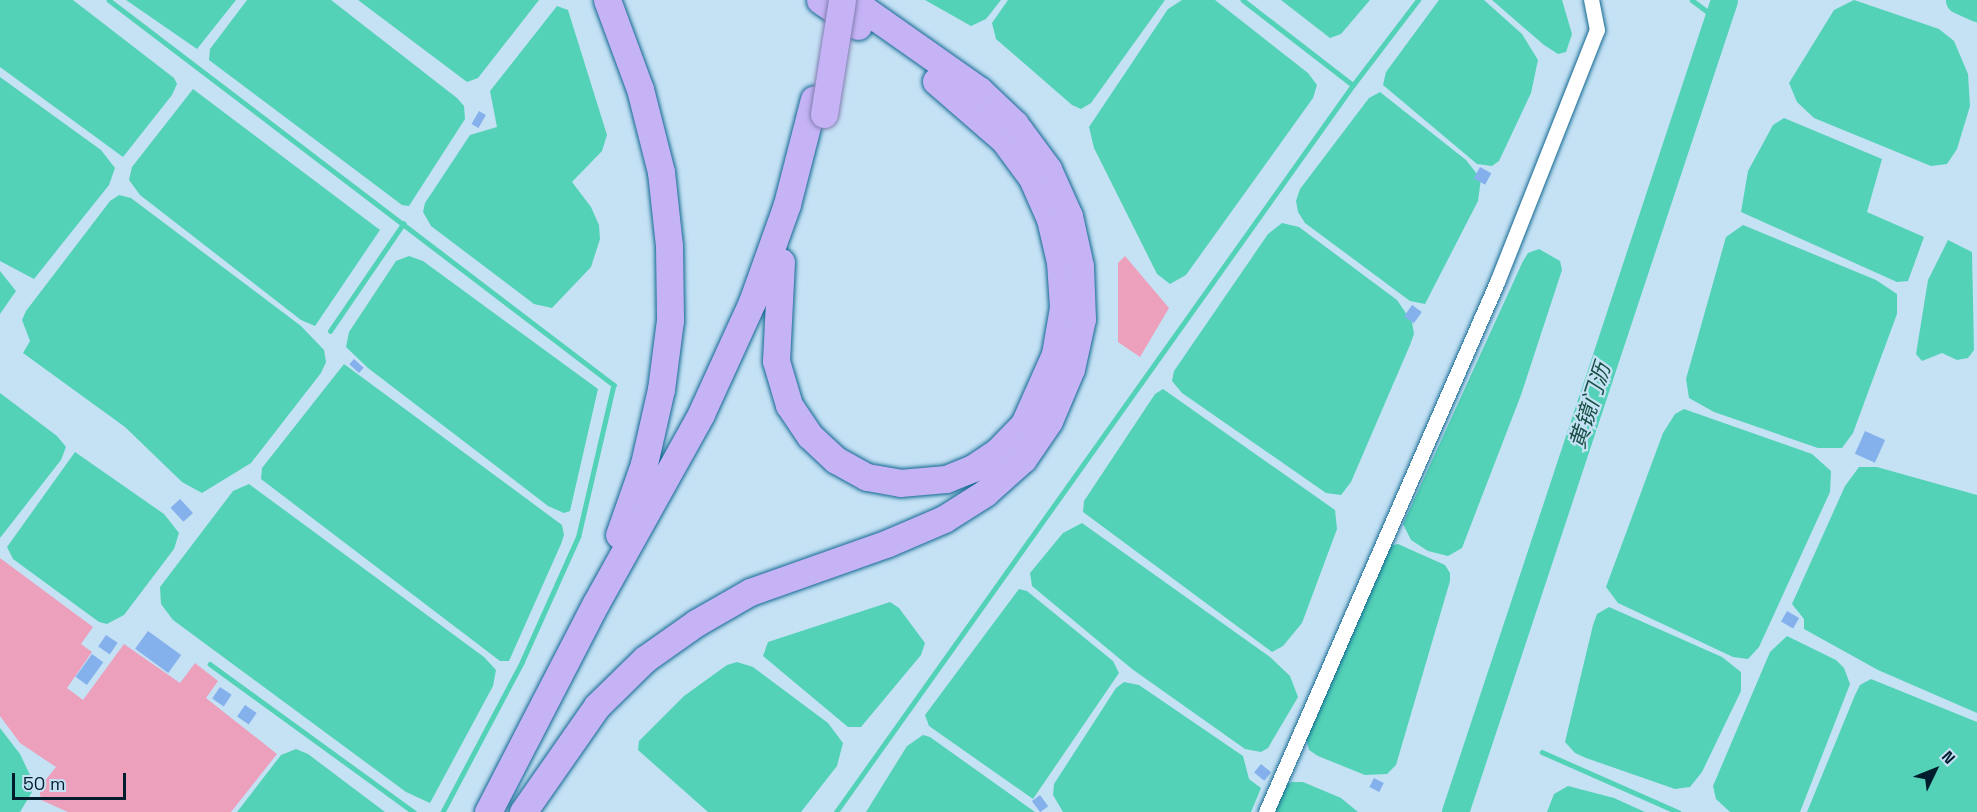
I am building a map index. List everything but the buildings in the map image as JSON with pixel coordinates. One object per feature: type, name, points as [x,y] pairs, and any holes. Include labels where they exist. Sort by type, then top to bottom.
[{"type":"highway","points":[[596,603],[644,464],[661,389],[670,320],[669,246],[661,172],[640,89],[608,0]]},
{"type":"highway","points":[[781,262],[776,361],[789,405],[810,436],[836,460],[867,477],[900,483],[946,479],[973,468],[998,451],[1024,424],[1040,394],[1055,354],[1063,307],[1060,262],[1050,219],[1032,178],[988,125],[901,54],[819,0]]},
{"type":"highway","points":[[488,812],[596,603],[707,416],[788,204],[814,99],[827,0]]},
{"type":"highway","points":[[510,812],[781,262],[824,114],[842,0]]},
{"type":"highway","points":[[523,812],[597,706],[645,659],[696,623],[750,592],[888,543],[944,519],[985,492],[1023,459],[1049,421],[1071,369],[1082,319],[1080,266],[1069,216],[1048,169],[1015,124],[979,90],[851,0]]},
{"type":"street","points":[[1266,812],[1497,282],[1597,30],[1591,0]]},
{"type":"shaded area","points":[[0,0],[73,0],[174,78],[177,84],[172,95],[123,157],[0,67]]},
{"type":"shaded area","points":[[126,0],[236,0],[197,49]]},
{"type":"shaded area","points":[[247,0],[331,0],[457,98],[464,106],[465,119],[409,206],[402,205],[209,60],[210,49]]},
{"type":"shaded area","points":[[358,0],[539,0],[478,78],[467,82]]},
{"type":"shaded area","points":[[925,0],[1001,0],[986,19],[971,26]]},
{"type":"shaded area","points":[[1008,0],[1165,0],[1091,103],[1081,109],[1072,105],[996,39],[992,23]]},
{"type":"shaded area","points":[[1182,0],[1215,0],[1308,73],[1317,85],[1313,98],[1186,275],[1170,284],[1157,274],[1094,148],[1089,127],[1168,9]]},
{"type":"shaded area","points":[[1281,0],[1370,0],[1341,34],[1330,38]]},
{"type":"shaded area","points":[[1439,0],[1484,0],[1522,34],[1538,60],[1531,93],[1499,161],[1492,166],[1477,164],[1383,85],[1386,72]]},
{"type":"shaded area","points":[[1492,0],[1562,0],[1572,34],[1566,52],[1558,54],[1544,45]]},
{"type":"shaded area","points":[[1854,0],[1939,29],[1954,41],[1968,74],[1970,106],[1957,149],[1947,164],[1931,166],[1814,118],[1797,102],[1789,83],[1834,10]]},
{"type":"shaded area","points":[[557,6],[568,10],[607,135],[602,151],[572,182],[591,207],[599,225],[600,239],[591,267],[552,308],[534,304],[431,226],[423,212],[425,203],[470,135],[497,127],[490,91]]},
{"type":"shaded area","points":[[0,77],[101,150],[115,168],[109,185],[34,279],[0,261]]},
{"type":"shaded area","points":[[193,89],[380,230],[315,326],[301,320],[140,195],[129,180],[132,167]]},
{"type":"shaded area","points":[[1380,92],[1466,160],[1481,179],[1478,201],[1425,304],[1410,301],[1305,223],[1298,212],[1296,201],[1300,189],[1369,98]]},
{"type":"shaded area","points":[[1784,118],[1882,159],[1867,212],[1924,237],[1908,281],[1897,282],[1741,212],[1748,171],[1773,125]]},
{"type":"shaded area","points":[[119,195],[131,198],[301,326],[324,350],[326,362],[321,373],[251,463],[202,493],[182,482],[125,427],[23,353],[30,341],[22,320],[26,311],[110,201]]},
{"type":"shaded area","points":[[1282,223],[1299,227],[1397,300],[1412,322],[1414,334],[1410,345],[1351,482],[1341,495],[1326,493],[1182,393],[1172,381],[1174,371],[1268,234]]},
{"type":"shaded area","points":[[1743,225],[1876,280],[1897,294],[1897,314],[1853,433],[1842,448],[1818,448],[1714,412],[1689,398],[1686,379],[1726,237]]},
{"type":"shaded area","points":[[1948,240],[1972,252],[1974,350],[1968,358],[1957,360],[1942,353],[1922,361],[1916,354],[1928,280]]},
{"type":"shaded area","points":[[1539,249],[1560,261],[1562,270],[1521,395],[1462,548],[1448,556],[1428,551],[1411,540],[1403,524],[1523,261],[1528,253]]},
{"type":"shaded area","points":[[409,256],[423,261],[598,389],[570,511],[564,513],[548,506],[368,368],[346,347],[349,332],[396,261]]},
{"type":"shaded area","points":[[1125,256],[1169,308],[1140,357],[1118,342],[1118,263]]},
{"type":"shaded area","points":[[0,271],[16,291],[0,314]]},
{"type":"shaded area","points":[[344,364],[562,525],[564,535],[561,544],[509,661],[500,661],[261,479],[262,468]]},
{"type":"shaded area","points":[[1163,389],[1335,510],[1337,529],[1302,623],[1283,646],[1272,652],[1083,512],[1084,501],[1155,394]]},
{"type":"shaded area","points":[[0,393],[57,436],[66,447],[61,460],[0,538]]},
{"type":"shaded area","points":[[1684,409],[1812,454],[1831,471],[1830,492],[1759,647],[1748,659],[1733,657],[1618,603],[1606,587],[1663,433],[1675,414]]},
{"type":"shaded area","points":[[75,452],[164,514],[179,533],[174,549],[124,615],[107,624],[99,622],[13,559],[7,547]]},
{"type":"shaded area","points":[[1859,467],[1877,467],[1977,495],[1977,713],[1878,670],[1804,629],[1804,619],[1792,604],[1845,486]]},
{"type":"shaded area","points":[[249,484],[484,657],[496,670],[493,686],[430,803],[406,792],[173,620],[161,604],[160,587],[233,491]]},
{"type":"shaded area","points":[[1082,523],[1270,657],[1290,676],[1298,697],[1268,748],[1261,752],[1245,749],[1132,669],[1032,586],[1030,573],[1063,533]]},
{"type":"shaded area","points":[[1398,544],[1445,565],[1450,573],[1450,581],[1396,765],[1387,774],[1365,775],[1318,756],[1309,750],[1305,735],[1389,546]]},
{"type":"shaded area","points":[[0,558],[93,627],[81,644],[92,652],[67,688],[83,700],[124,644],[180,683],[195,663],[218,681],[206,698],[277,754],[231,812],[68,812],[41,800],[39,788],[56,767],[20,743],[0,716]]},
{"type":"shaded area","points":[[1019,589],[1027,591],[1113,661],[1119,673],[1033,799],[929,726],[925,715]]},
{"type":"shaded area","points":[[890,602],[899,608],[925,643],[921,655],[861,727],[848,727],[763,656],[768,642]]},
{"type":"shaded area","points":[[1609,607],[1722,657],[1741,672],[1741,691],[1702,772],[1690,787],[1675,789],[1586,758],[1575,753],[1565,742],[1593,625],[1597,614]]},
{"type":"shaded area","points":[[1787,636],[1836,660],[1844,668],[1850,684],[1800,812],[1730,812],[1716,799],[1713,786],[1770,652]]},
{"type":"shaded area","points":[[737,662],[753,667],[828,723],[843,743],[837,766],[801,812],[708,812],[638,750],[639,741],[684,696],[727,665]]},
{"type":"shaded area","points":[[1871,679],[1977,722],[1977,812],[1807,812],[1855,695],[1860,685]]},
{"type":"shaded area","points":[[1124,682],[1139,685],[1243,756],[1249,779],[1261,788],[1251,812],[1063,812],[1053,795],[1054,784],[1116,688]]},
{"type":"shaded area","points":[[0,728],[20,754],[30,775],[32,792],[20,812],[0,812]]},
{"type":"shaded area","points":[[923,735],[930,737],[1035,812],[866,812],[907,746]]},
{"type":"shaded area","points":[[296,749],[308,754],[385,812],[237,812],[281,755]]},
{"type":"shaded area","points":[[1292,782],[1303,782],[1341,798],[1358,812],[1269,812],[1285,785]]},
{"type":"shaded area","points":[[1568,786],[1614,798],[1645,812],[1547,812],[1554,794]]},
{"type":"waterway","points":[[109,0],[614,385],[579,536],[522,663],[443,812]]},
{"type":"waterway","points":[[1243,0],[1353,85]]},
{"type":"waterway","points":[[836,812],[1353,85],[1418,0]]},
{"type":"waterway","points":[[1692,0],[1716,18]]},
{"type":"waterway","name":"黄镜门沥","points":[[1455,812],[1724,0]]},
{"type":"waterway","points":[[1959,0],[1977,8]]},
{"type":"waterway","points":[[330,331],[403,224]]},
{"type":"waterway","points":[[210,664],[414,812]]},
{"type":"waterway","points":[[1542,752],[1678,812]]}]
